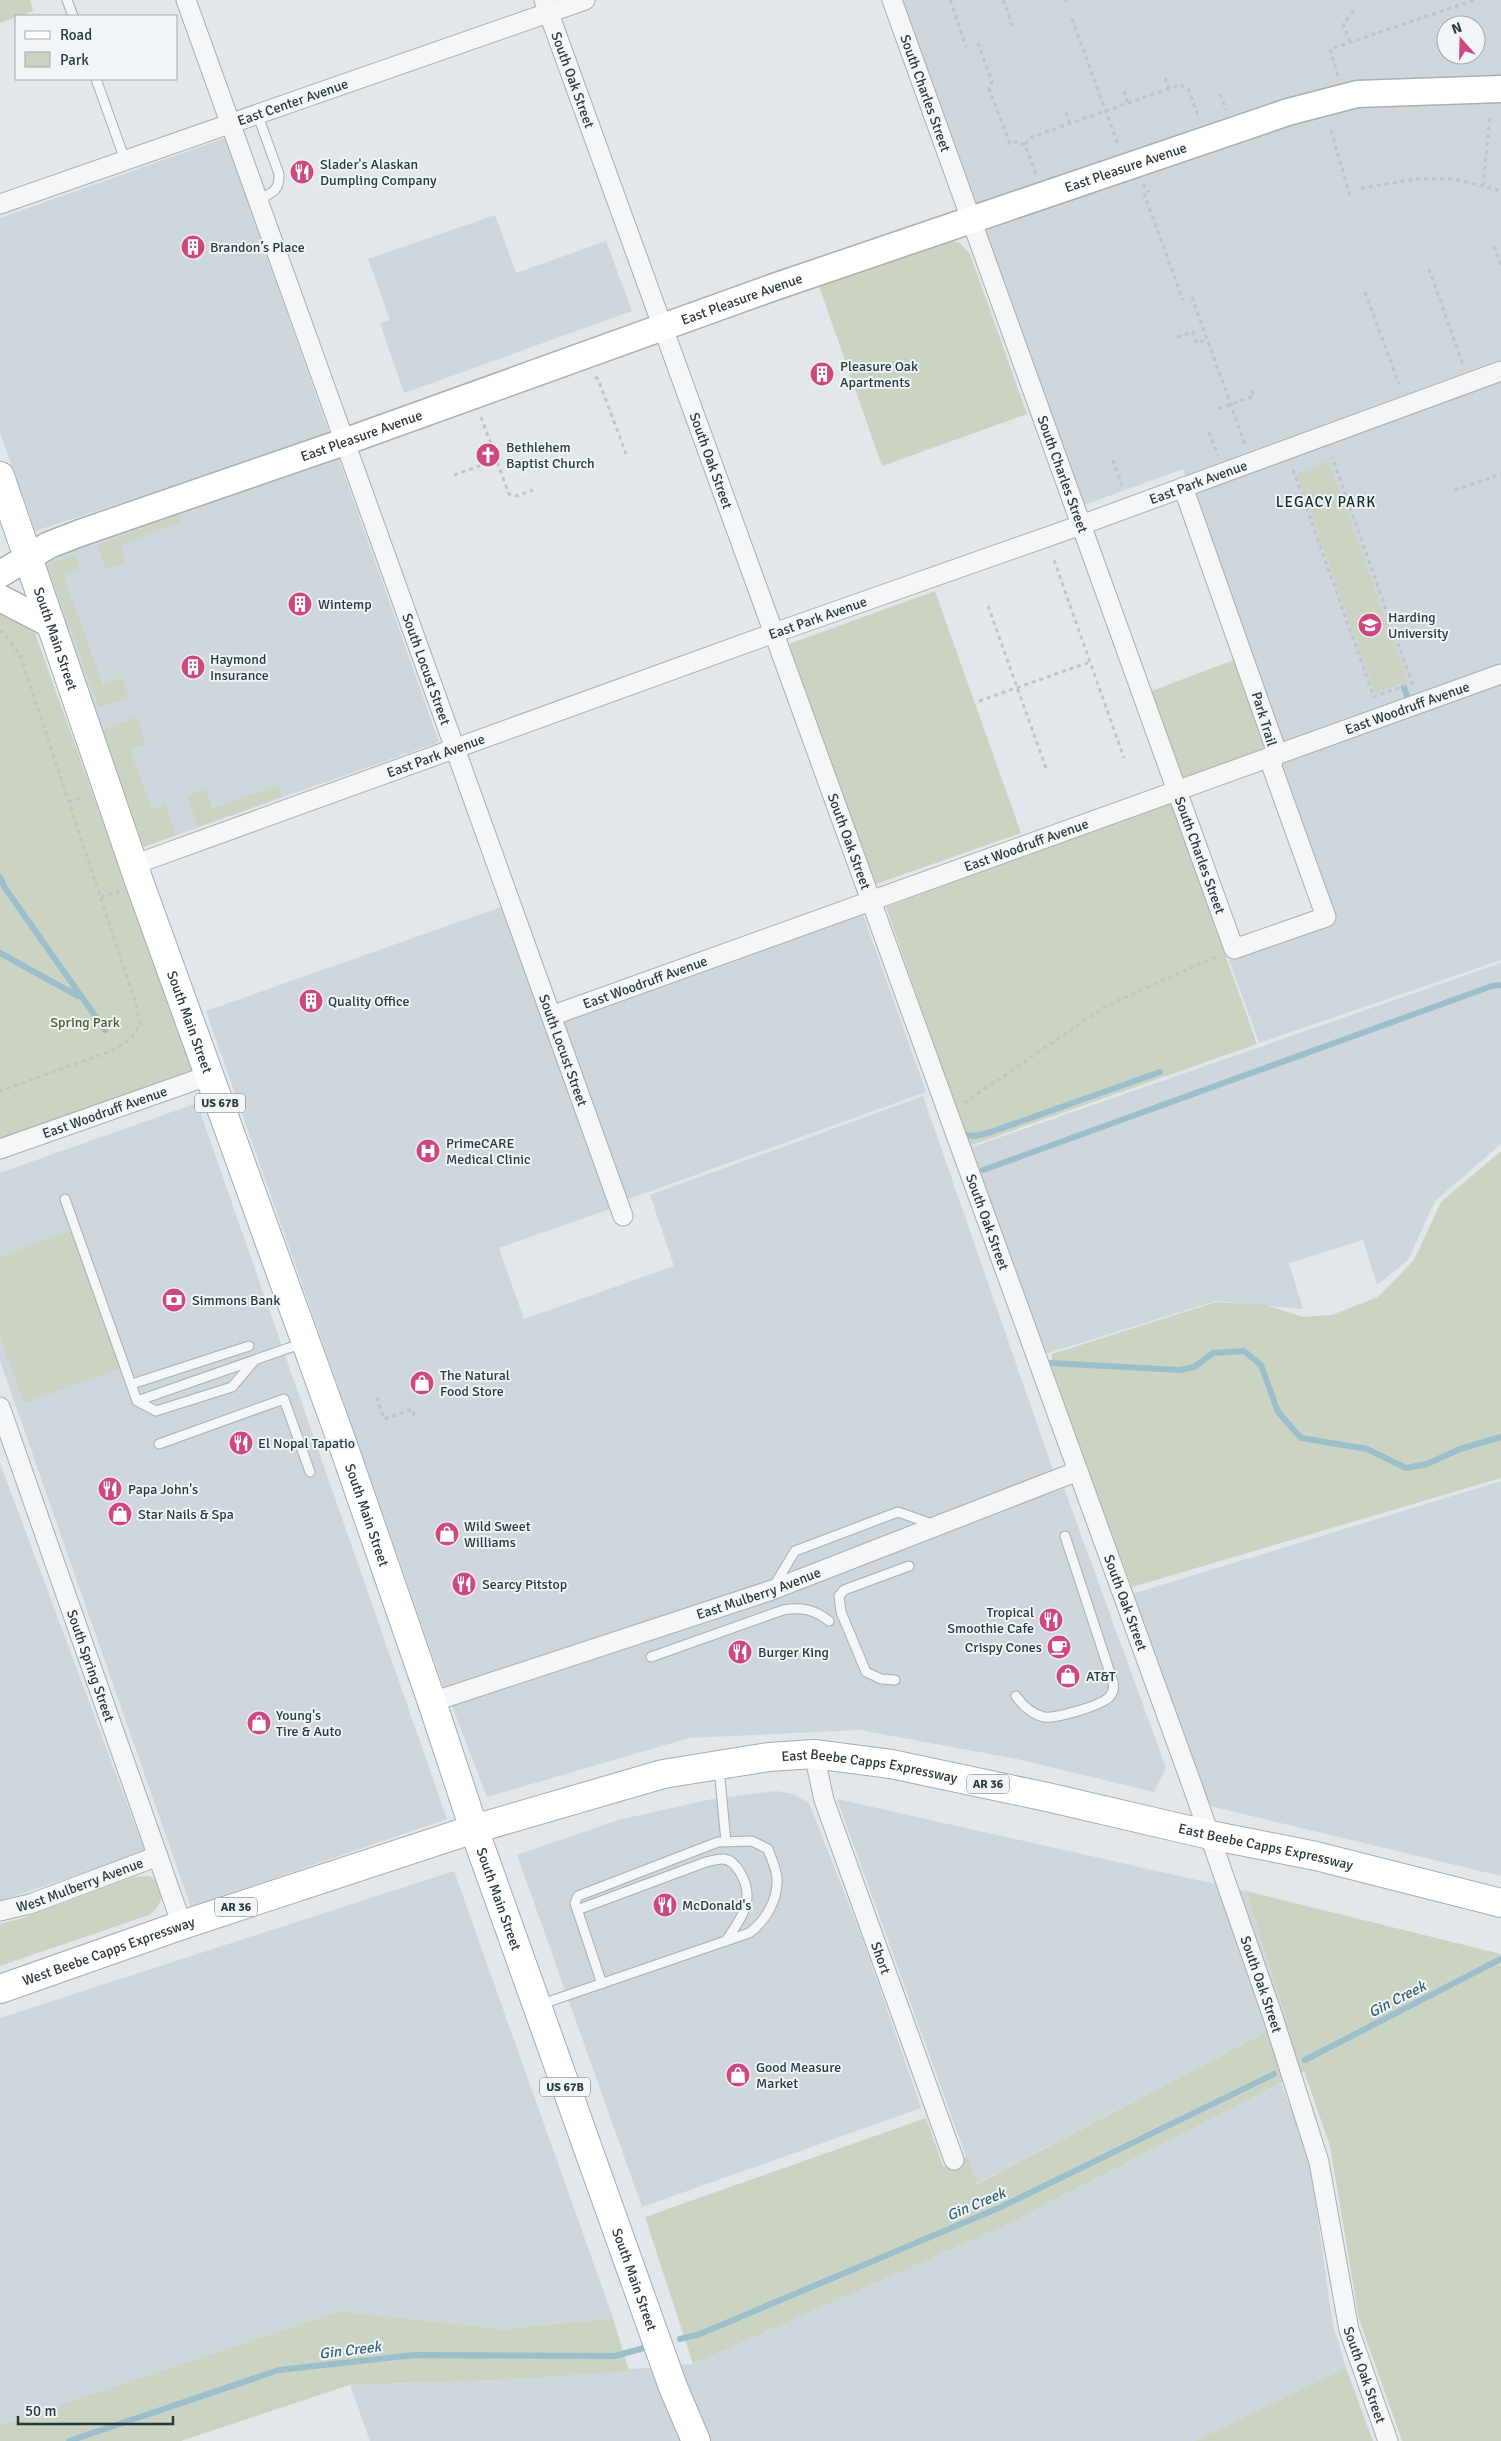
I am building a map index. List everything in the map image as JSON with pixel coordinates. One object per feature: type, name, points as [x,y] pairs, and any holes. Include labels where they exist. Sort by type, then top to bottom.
[{"type":"main road","name":"South Main Street","points":[[0,476],[133,865],[306,1342],[536,2005],[673,2387],[696,2441]]},
{"type":"main road","name":"East Beebe Capps Expressway","points":[[474,1829],[663,1774],[769,1757],[814,1754],[890,1764],[1047,1797],[1210,1835],[1316,1856],[1501,1903]]},
{"type":"main road","name":"West Beebe Capps Expressway","points":[[0,1988],[182,1925],[474,1829]]},
{"type":"street","name":"South Locust Street","points":[[186,0],[624,1216]]},
{"type":"street","name":"East Center Avenue","points":[[0,204],[257,113],[546,6],[585,0]]},
{"type":"street","name":"South Charles Street","points":[[892,0],[1234,949]]},
{"type":"street","name":"South Oak Street","points":[[546,6],[1210,1835],[1280,2039],[1318,2162],[1349,2330],[1388,2441]]},
{"type":"street","name":"East Pleasure Avenue","points":[[0,574],[29,559],[49,545],[64,539],[972,220],[1288,112],[1357,94],[1501,89]]},
{"type":"street","name":"East Park Avenue","points":[[133,865],[774,633],[1081,525],[1501,371]]},
{"type":"street","name":"Park Trail","points":[[1183,487],[1275,747],[1272,767],[1326,917],[1234,949]]},
{"type":"street","points":[[0,598],[52,626]]},
{"type":"street","name":"East Woodruff Avenue","points":[[551,1016],[1274,758],[1501,674]]},
{"type":"street","name":"East Woodruff Avenue","points":[[0,1148],[210,1075]]},
{"type":"street","name":"South Spring Street","points":[[0,1406],[182,1925]]},
{"type":"street","name":"East Mulberry Avenue","points":[[432,1702],[772,1590],[1078,1471]]},
{"type":"street","name":"Short","points":[[814,1754],[824,1800],[954,2160]]},
{"type":"street","name":"West Mulberry Avenue","points":[[0,1910],[30,1904],[158,1856]]},
{"type":"lane","points":[[67,0],[73,15]]},
{"type":"lane","points":[[96,80],[125,160]]},
{"type":"lane","points":[[257,113],[279,174],[280,182],[274,192],[257,200]]},
{"type":"lane","points":[[65,1200],[137,1401],[156,1411],[232,1387],[254,1360]]},
{"type":"lane","points":[[137,1401],[306,1342]]},
{"type":"lane","points":[[132,1384],[249,1346]]},
{"type":"lane","points":[[159,1444],[284,1399],[310,1472]]},
{"type":"lane","points":[[772,1590],[795,1552],[804,1548],[898,1512],[938,1525]]},
{"type":"lane","points":[[1016,1696],[1024,1706],[1045,1717],[1057,1716],[1102,1703],[1110,1698],[1114,1690],[1065,1536]]},
{"type":"lane","points":[[894,1680],[881,1680],[866,1672],[841,1612],[839,1596],[844,1590],[909,1566]]},
{"type":"lane","points":[[651,1657],[790,1609],[811,1610],[829,1621]]},
{"type":"lane","points":[[718,1765],[726,1842]]},
{"type":"lane","points":[[536,2005],[602,1984],[749,1933],[760,1925],[771,1907],[777,1879],[768,1849],[752,1841],[718,1842],[578,1896],[575,1903],[602,1984]]},
{"type":"lane","points":[[577,1910],[706,1862],[723,1858],[734,1864],[742,1876],[748,1895],[741,1918],[726,1941]]},
{"type":"path","points":[[950,0],[966,47]]},
{"type":"path","points":[[1003,0],[1014,30]]},
{"type":"path","points":[[1338,76],[1330,49],[1475,0]]},
{"type":"path","points":[[1350,42],[1343,24],[1354,11]]},
{"type":"path","points":[[1072,18],[1120,150]]},
{"type":"path","points":[[978,42],[992,82],[989,88],[1010,144],[1018,142],[1025,145],[1038,180]]},
{"type":"path","points":[[1165,78],[1169,88]]},
{"type":"path","points":[[1025,145],[1029,138],[1179,85],[1188,88],[1200,122]]},
{"type":"path","points":[[1124,91],[1128,103]]},
{"type":"path","points":[[1220,94],[1227,113]]},
{"type":"path","points":[[1066,112],[1070,123]]},
{"type":"path","points":[[1483,186],[1490,117]]},
{"type":"path","points":[[1331,130],[1350,196]]},
{"type":"path","points":[[1361,188],[1417,179],[1455,179],[1501,191]]},
{"type":"path","points":[[1143,184],[1149,192]]},
{"type":"path","points":[[1144,193],[1183,300]]},
{"type":"path","points":[[1494,246],[1501,265]]},
{"type":"path","points":[[1429,269],[1464,366]]},
{"type":"path","points":[[1365,292],[1399,384]]},
{"type":"path","points":[[1192,297],[1248,451]]},
{"type":"path","points":[[1177,338],[1193,332],[1197,343],[1208,339]]},
{"type":"path","points":[[591,374],[598,379],[626,454]]},
{"type":"path","points":[[1218,409],[1254,396],[1252,390]]},
{"type":"path","points":[[480,413],[510,494],[517,496],[533,490]]},
{"type":"path","points":[[1209,432],[1218,457]]},
{"type":"path","points":[[1293,470],[1374,696],[1412,683],[1332,457]]},
{"type":"path","points":[[454,475],[501,458]]},
{"type":"path","points":[[1113,460],[1122,485]]},
{"type":"path","points":[[1455,490],[1501,474]]},
{"type":"path","points":[[1054,560],[1124,758]]},
{"type":"path","points":[[988,606],[1047,771]]},
{"type":"path","points":[[0,631],[4,633],[20,655],[136,1004],[140,1024],[131,1039],[111,1051],[0,1091]]},
{"type":"path","points":[[979,702],[1090,662]]},
{"type":"path","points":[[948,1114],[1106,1006],[1234,949]]},
{"type":"path","points":[[379,1398],[377,1399],[384,1419],[412,1409],[416,1419]]},
{"type":"shaded area","name":"Harding University","points":[[903,0],[1501,0],[1501,960],[1259,1043],[1229,960],[1333,923],[1278,766],[1280,744],[1183,469],[1084,505]]},
{"type":"shaded area","points":[[225,138],[330,435],[35,531],[0,433],[0,218]]},
{"type":"shaded area","points":[[495,215],[516,273],[606,241],[632,311],[404,393],[380,323],[390,320],[368,259]]},
{"type":"shaded area","points":[[337,454],[439,742],[140,848],[38,560]]},
{"type":"shaded area","points":[[504,906],[610,1209],[499,1248],[524,1319],[674,1266],[650,1195],[923,1096],[1053,1470],[768,1584],[631,1626],[445,1691],[206,1011]]},
{"type":"shaded area","points":[[862,912],[926,1092],[626,1200],[561,1019]]},
{"type":"shaded area","points":[[1501,963],[1501,1144],[1435,1201],[1408,1260],[1377,1285],[1363,1240],[1289,1263],[1303,1309],[1216,1301],[1045,1354],[969,1148]]},
{"type":"shaded area","points":[[197,1103],[447,1819],[191,1907],[0,1361],[0,1173]]},
{"type":"shaded area","points":[[0,1463],[145,1852],[0,1901]]},
{"type":"shaded area","points":[[1501,1481],[1501,1876],[1206,1805],[1132,1594]]},
{"type":"shaded area","points":[[1064,1488],[1166,1768],[1154,1792],[1017,1759],[860,1730],[689,1738],[487,1797],[452,1706],[773,1596]]},
{"type":"shaded area","points":[[776,1791],[793,1794],[809,1803],[863,1940],[921,2108],[642,2207],[517,1855],[618,1820],[712,1799]]},
{"type":"shaded area","points":[[837,1799],[1246,1891],[1287,2021],[976,2184]]},
{"type":"shaded area","points":[[454,1871],[613,2318],[502,2329],[339,2311],[0,2425],[0,2018]]},
{"type":"shaded area","points":[[1281,2083],[1302,2138],[1312,2179],[1333,2325],[1346,2368],[1194,2441],[370,2441],[350,2385],[500,2380],[693,2364],[1006,2225]]},
{"type":"green space","points":[[0,0],[30,0],[33,11],[22,15],[15,15],[15,18],[0,23]]},
{"type":"green space","points":[[949,240],[960,243],[970,254],[1027,414],[882,466],[819,286]]},
{"type":"green space","points":[[1329,461],[1408,681],[1375,693],[1297,474]]},
{"type":"green space","points":[[179,514],[182,522],[120,545],[126,562],[106,569],[97,545]]},
{"type":"green space","points":[[75,555],[80,568],[63,575],[103,685],[122,678],[129,697],[99,708],[47,565]]},
{"type":"green space","points":[[935,591],[1021,833],[873,885],[789,644]]},
{"type":"green space","name":"Spring Park","points":[[0,608],[35,633],[193,1073],[0,1145]]},
{"type":"green space","points":[[1234,660],[1267,749],[1181,780],[1149,692]]},
{"type":"green space","points":[[137,717],[146,744],[130,750],[152,809],[165,804],[176,835],[144,847],[102,730]]},
{"type":"green space","points":[[279,784],[283,796],[198,827],[187,796],[205,789],[213,809]]},
{"type":"green space","points":[[1171,803],[1257,1044],[969,1146],[886,907]]},
{"type":"green space","points":[[1501,1151],[1501,1478],[1132,1587],[1051,1374],[1052,1354],[1216,1302],[1265,1305],[1304,1317],[1332,1315],[1378,1297],[1414,1260],[1441,1202]]},
{"type":"green space","points":[[72,1230],[121,1368],[24,1403],[0,1337],[0,1257]]},
{"type":"green space","points":[[150,1876],[159,1884],[162,1898],[156,1909],[149,1915],[0,1966],[0,1924],[26,1917],[133,1877]]},
{"type":"green space","points":[[1246,1891],[1501,1954],[1501,2441],[1402,2441],[1359,2319],[1330,2146],[1304,2071],[1006,2225],[693,2364],[645,2217],[926,2118],[943,2166],[967,2157],[977,2184],[1287,2021]]},
{"type":"green space","points":[[339,2311],[502,2329],[613,2318],[629,2371],[500,2380],[350,2385],[181,2441],[0,2441],[0,2425]]},
{"type":"green space","points":[[1346,2368],[1373,2441],[1194,2441]]},
{"type":"waterway","points":[[1404,687],[1407,696]]},
{"type":"waterway","points":[[0,877],[5,888],[105,1030]]},
{"type":"waterway","points":[[0,953],[78,996]]},
{"type":"waterway","points":[[983,1170],[1492,986],[1501,985]]},
{"type":"waterway","points":[[964,1135],[975,1136],[991,1132],[1160,1072]]},
{"type":"waterway","points":[[1050,1363],[1180,1370],[1194,1367],[1213,1353],[1244,1351],[1261,1365],[1278,1412],[1301,1438],[1367,1449],[1406,1468],[1427,1464],[1460,1449],[1501,1437]]},
{"type":"waterway","name":"Gin Creek","points":[[1305,2060],[1501,1959]]},
{"type":"waterway","name":"Gin Creek","points":[[680,2339],[700,2334],[1001,2207],[1274,2074]]},
{"type":"waterway","name":"Gin Creek","points":[[69,2441],[279,2370],[414,2355],[615,2356],[644,2348]]},
{"type":"place","name":"Slader's Alaskan Dumpling Company","points":[[302,172]]},
{"type":"place","name":"Brandon’s Place","points":[[193,247]]},
{"type":"place","name":"Pleasure Oak Apartments","points":[[822,374]]},
{"type":"place","name":"Bethlehem Baptist Church","points":[[488,455]]},
{"type":"place","name":"Wintemp","points":[[300,604]]},
{"type":"place","name":"Harding University","points":[[1370,625]]},
{"type":"place","name":"Haymond Insurance","points":[[193,667]]},
{"type":"place","name":"Quality Office","points":[[311,1001]]},
{"type":"place","name":"PrimeCARE Medical Clinic","points":[[428,1151]]},
{"type":"place","name":"Simmons Bank","points":[[174,1300]]},
{"type":"place","name":"The Natural Food Store","points":[[422,1383]]},
{"type":"place","name":"El Nopal Tapatio","points":[[241,1443]]},
{"type":"place","name":"Papa John's","points":[[110,1489]]},
{"type":"place","name":"Star Nails & Spa","points":[[120,1514]]},
{"type":"place","name":"Wild Sweet Williams","points":[[447,1534]]},
{"type":"place","name":"Searcy Pitstop","points":[[464,1584]]},
{"type":"place","name":"Tropical Smoothie Cafe","points":[[1051,1620]]},
{"type":"place","name":"Crispy Cones","points":[[1059,1647]]},
{"type":"place","name":"Burger King","points":[[740,1652]]},
{"type":"place","name":"AT&T","points":[[1068,1676]]},
{"type":"place","name":"Young's Tire & Auto","points":[[259,1723]]},
{"type":"place","name":"McDonald's","points":[[665,1905]]},
{"type":"place","name":"Good Measure Market","points":[[738,2075]]},
{"type":"district","name":"LEGACY PARK","points":[[1326,502]]}]
